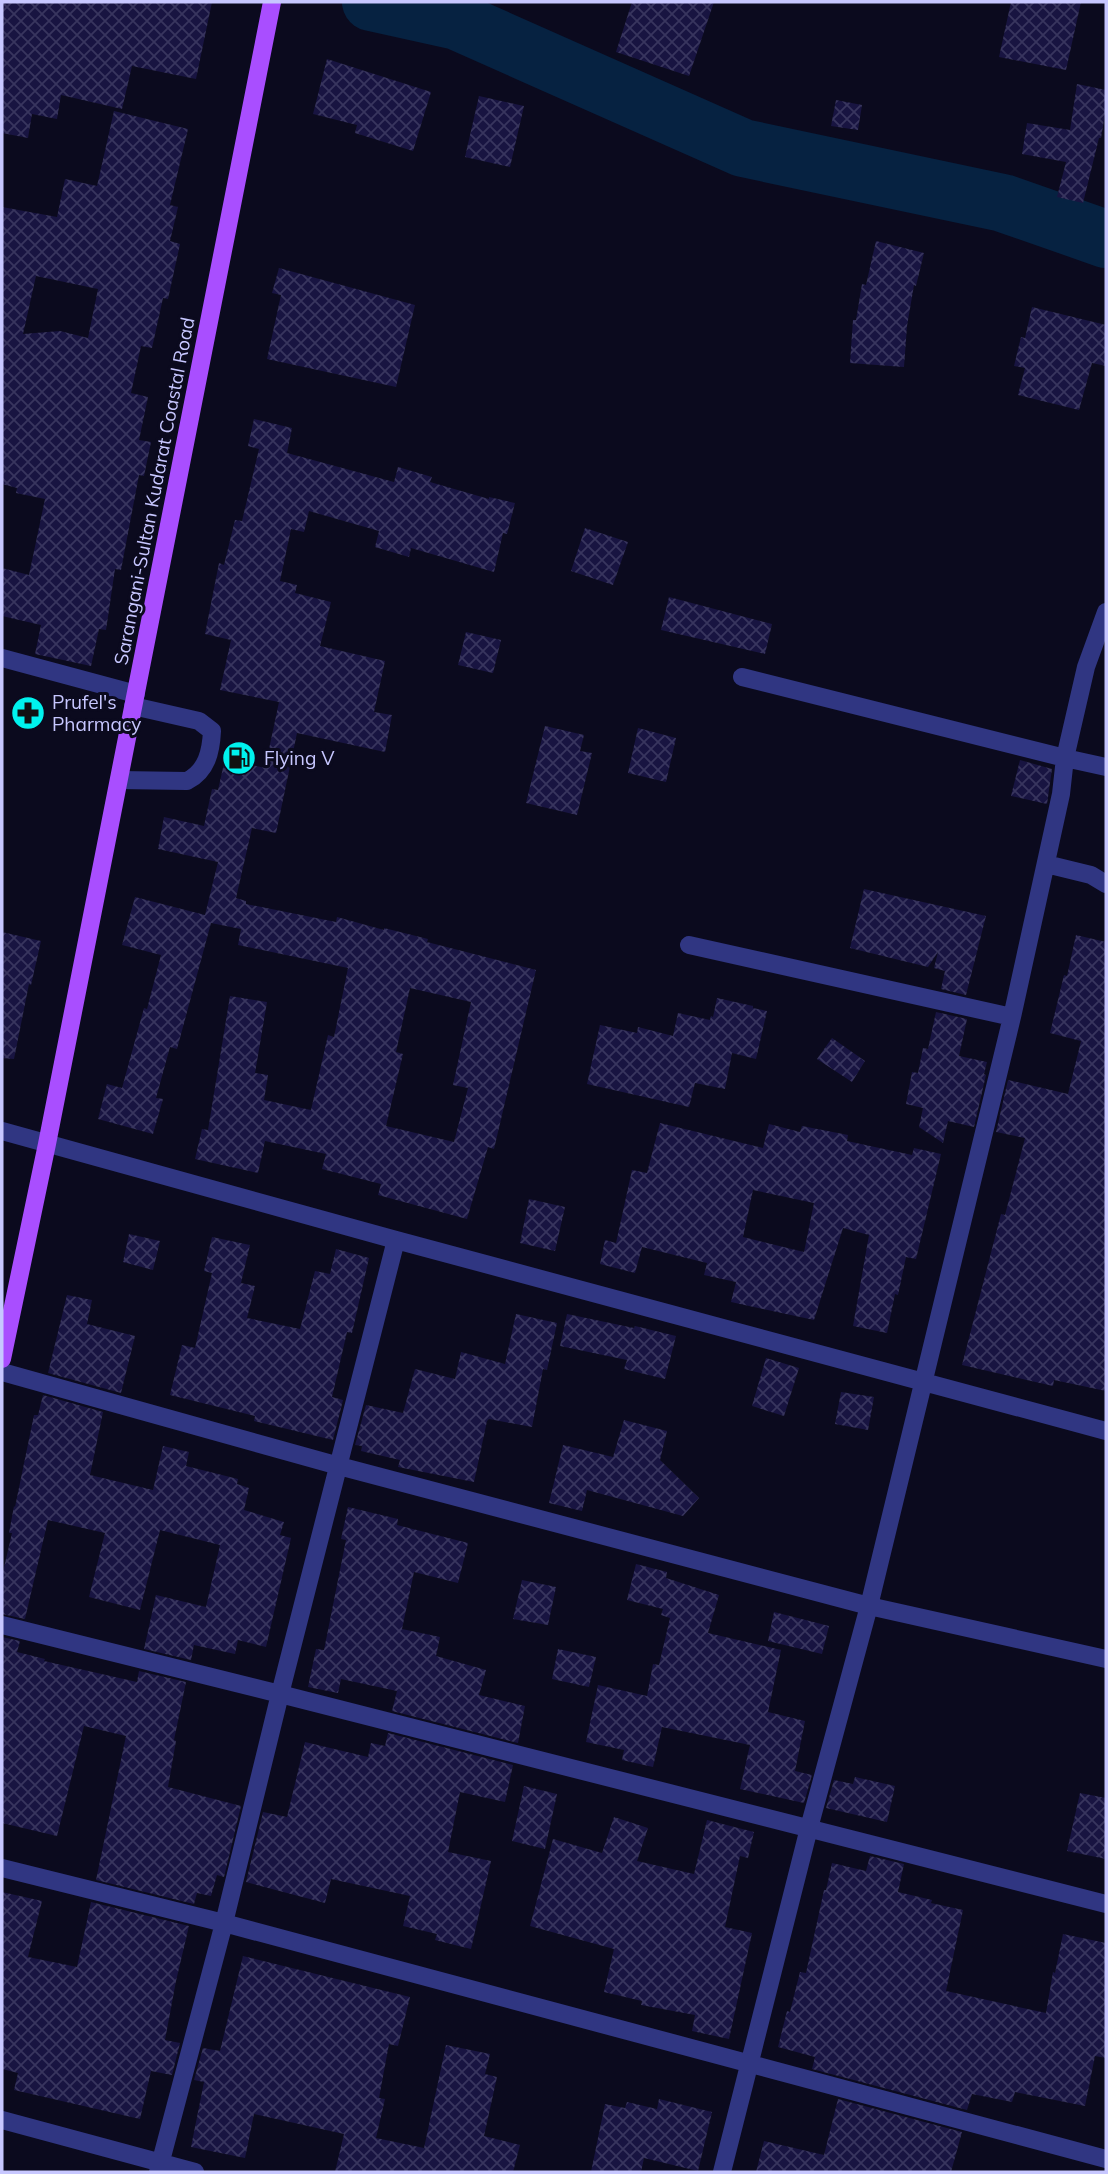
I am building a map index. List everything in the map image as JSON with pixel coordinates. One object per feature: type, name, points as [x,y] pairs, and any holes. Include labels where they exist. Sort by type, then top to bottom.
[{"type":"main road","name":"Sarangani-Sultan Kudarat Coastal Road","points":[[2,1359],[47,1144],[272,2]]},
{"type":"street","points":[[722,2172],[809,1828],[869,1606],[1012,1017],[1086,667],[1106,612]]},
{"type":"street","points":[[2,658],[198,721],[212,731],[211,752],[197,776],[187,781],[119,780]]},
{"type":"street","points":[[741,677],[1106,767]]},
{"type":"street","points":[[1046,864],[1091,875],[1106,884]]},
{"type":"street","points":[[689,945],[1012,1017]]},
{"type":"street","points":[[2,1131],[1106,1431]]},
{"type":"street","points":[[160,2168],[397,1240]]},
{"type":"street","points":[[2,1372],[339,1466],[869,1606],[1106,1660]]},
{"type":"street","points":[[2,1625],[1106,1904]]},
{"type":"street","points":[[2,1868],[224,1923],[1106,2160]]},
{"type":"street","points":[[2,2120],[160,2168],[195,2172]]},
{"type":"building","points":[[2,2],[212,2],[196,79],[132,66],[122,109],[61,95],[57,119],[32,114],[28,138],[2,133]]},
{"type":"building","points":[[632,2],[714,2],[689,76],[616,52]]},
{"type":"building","points":[[1011,2],[1081,2],[1066,70],[999,57]]},
{"type":"building","points":[[327,59],[431,92],[413,151],[355,133],[357,125],[313,114]]},
{"type":"building","points":[[1077,84],[1106,90],[1101,138],[1083,203],[1057,197],[1066,162],[1022,154],[1027,123],[1070,130]]},
{"type":"building","points":[[479,96],[524,106],[510,167],[465,157]]},
{"type":"building","points":[[836,100],[862,105],[858,130],[831,126]]},
{"type":"building","points":[[114,111],[188,129],[170,205],[178,207],[170,241],[180,244],[168,299],[163,298],[152,348],[141,346],[131,393],[148,397],[139,440],[151,442],[144,476],[139,475],[121,570],[115,569],[106,630],[99,629],[91,666],[35,654],[41,625],[2,616],[2,568],[29,575],[45,499],[16,493],[17,488],[2,484],[2,207],[57,217],[65,179],[97,186]],"holes":[[[36,276],[98,289],[88,338],[60,331],[23,334]]]},
{"type":"building","points":[[876,241],[924,253],[916,286],[914,285],[904,367],[850,363],[853,320],[856,320],[862,284],[866,285]]},
{"type":"building","points":[[279,268],[415,305],[396,387],[267,359],[281,295],[272,293]]},
{"type":"building","points":[[1032,307],[1106,325],[1106,366],[1092,363],[1079,410],[1018,395],[1025,368],[1014,366],[1021,337],[1025,338]]},
{"type":"building","points":[[254,419],[292,428],[287,453],[394,482],[398,467],[432,477],[430,482],[489,499],[515,503],[507,534],[503,533],[494,572],[411,548],[409,557],[375,547],[379,531],[309,511],[304,532],[291,529],[280,581],[297,585],[295,593],[331,602],[320,646],[385,661],[374,712],[392,715],[385,752],[297,733],[276,833],[252,828],[236,898],[246,901],[246,904],[336,922],[337,917],[384,928],[536,970],[494,1149],[488,1147],[467,1219],[378,1195],[381,1184],[322,1169],[326,1154],[265,1141],[258,1173],[195,1159],[202,1129],[208,1130],[230,996],[267,1002],[255,1073],[268,1075],[264,1100],[311,1110],[328,1035],[334,1037],[348,968],[238,945],[241,929],[211,923],[177,1049],[170,1047],[156,1098],[163,1099],[153,1134],[98,1119],[107,1084],[122,1088],[161,955],[122,945],[135,897],[205,915],[218,862],[158,849],[164,817],[204,826],[212,789],[218,790],[225,759],[265,768],[279,702],[220,690],[231,640],[205,634],[219,563],[224,565],[235,520],[242,521],[259,449],[248,446]],"holes":[[[410,988],[471,1002],[453,1085],[468,1088],[454,1142],[386,1126],[403,1054],[396,1052]]]},
{"type":"building","points":[[585,528],[628,542],[613,585],[571,571]]},
{"type":"building","points":[[669,597],[772,624],[765,654],[661,630]]},
{"type":"building","points":[[466,632],[501,640],[493,673],[458,665]]},
{"type":"building","points":[[545,726],[584,735],[580,751],[592,753],[577,815],[526,803]]},
{"type":"building","points":[[638,728],[676,738],[666,782],[628,773]]},
{"type":"building","points":[[1020,760],[1052,769],[1047,804],[1011,796]]},
{"type":"building","points":[[864,889],[986,916],[966,995],[941,989],[945,971],[934,968],[938,952],[928,967],[850,948]]},
{"type":"building","points":[[2,932],[41,941],[31,985],[29,984],[14,1059],[2,1058]]},
{"type":"building","points":[[1076,935],[1106,942],[1106,1391],[1054,1380],[1053,1386],[962,1365],[1001,1214],[1005,1215],[1025,1138],[996,1132],[1008,1080],[1068,1094],[1081,1041],[1050,1033]]},
{"type":"building","points":[[717,998],[767,1011],[756,1059],[732,1053],[725,1089],[695,1083],[689,1107],[587,1084],[600,1025],[637,1033],[638,1027],[673,1036],[678,1013],[710,1020]]},
{"type":"building","points":[[936,1012],[967,1019],[959,1056],[987,1062],[974,1127],[948,1121],[943,1143],[919,1127],[923,1108],[906,1104],[912,1072],[918,1073],[923,1048],[928,1049]]},
{"type":"building","points":[[832,1038],[865,1061],[852,1082],[817,1059]]},
{"type":"building","points":[[660,1123],[763,1148],[769,1124],[800,1132],[802,1126],[848,1135],[847,1141],[912,1155],[914,1148],[941,1154],[916,1259],[906,1257],[887,1333],[853,1326],[869,1235],[843,1228],[814,1320],[731,1302],[736,1282],[704,1275],[707,1263],[642,1247],[635,1273],[600,1264],[605,1240],[616,1243],[632,1170],[647,1173]],"holes":[[[753,1190],[814,1203],[804,1252],[743,1237]]]},
{"type":"building","points":[[529,1199],[565,1207],[555,1251],[520,1243]]},
{"type":"building","points":[[129,1234],[160,1241],[153,1270],[123,1262]]},
{"type":"building","points":[[212,1237],[250,1245],[241,1283],[255,1286],[247,1318],[300,1329],[315,1271],[330,1274],[336,1249],[369,1258],[352,1333],[347,1332],[332,1397],[343,1400],[333,1440],[254,1421],[255,1416],[170,1395],[182,1345],[195,1348],[212,1273],[204,1271]]},
{"type":"building","points":[[67,1295],[92,1300],[87,1324],[135,1336],[121,1393],[48,1373]]},
{"type":"building","points":[[516,1314],[557,1323],[547,1370],[543,1369],[532,1427],[489,1419],[487,1421],[474,1482],[398,1467],[400,1460],[361,1451],[362,1446],[355,1445],[366,1405],[403,1413],[415,1369],[455,1379],[461,1352],[505,1364]]},
{"type":"building","points":[[567,1314],[676,1336],[665,1379],[624,1369],[627,1360],[560,1346]]},
{"type":"building","points":[[766,1358],[799,1368],[784,1416],[752,1406]]},
{"type":"building","points":[[841,1392],[874,1397],[868,1430],[835,1424]]},
{"type":"building","points":[[43,1395],[103,1412],[90,1475],[153,1490],[163,1446],[189,1452],[186,1466],[238,1479],[237,1484],[249,1488],[244,1510],[284,1522],[280,1535],[291,1538],[266,1647],[238,1640],[235,1654],[194,1645],[191,1660],[144,1649],[156,1595],[206,1607],[220,1545],[160,1530],[140,1610],[89,1597],[105,1533],[48,1520],[25,1619],[2,1614],[2,1576],[12,1533],[9,1533],[14,1506],[34,1415],[38,1415]]},
{"type":"building","points":[[624,1420],[667,1431],[660,1460],[699,1498],[683,1516],[587,1490],[582,1511],[549,1503],[563,1445],[613,1457]]},
{"type":"building","points":[[348,1507],[398,1519],[397,1525],[468,1543],[458,1583],[414,1572],[402,1629],[440,1637],[436,1656],[486,1670],[479,1695],[525,1706],[518,1743],[392,1711],[397,1691],[341,1679],[338,1693],[308,1687],[316,1649],[324,1650],[346,1540],[341,1539]]},
{"type":"building","points":[[636,1564],[667,1572],[666,1578],[719,1595],[708,1633],[781,1650],[768,1712],[805,1721],[795,1771],[812,1775],[804,1803],[740,1789],[750,1745],[662,1727],[653,1767],[622,1760],[624,1750],[586,1742],[598,1685],[647,1696],[653,1664],[659,1665],[670,1618],[661,1615],[663,1609],[627,1600]]},
{"type":"building","points":[[522,1580],[556,1587],[548,1625],[513,1619]]},
{"type":"building","points":[[774,1612],[829,1626],[822,1654],[768,1641]]},
{"type":"building","points":[[2,1637],[20,1641],[17,1652],[45,1659],[44,1661],[137,1682],[139,1671],[186,1682],[168,1787],[241,1806],[224,1877],[217,1875],[211,1896],[197,1893],[194,1904],[96,1880],[126,1736],[84,1726],[57,1836],[2,1823]]},
{"type":"building","points":[[558,1649],[596,1657],[589,1687],[552,1679]]},
{"type":"building","points":[[388,1733],[513,1765],[505,1802],[460,1792],[448,1852],[491,1861],[471,1949],[435,1940],[437,1934],[403,1926],[410,1896],[331,1879],[325,1903],[246,1882],[263,1812],[287,1817],[305,1742],[368,1757],[371,1743],[385,1746]]},
{"type":"building","points":[[855,1777],[895,1786],[887,1822],[826,1808],[834,1780],[853,1784]]},
{"type":"building","points":[[524,1786],[557,1794],[545,1849],[512,1841]]},
{"type":"building","points":[[1080,1793],[1106,1798],[1106,1859],[1067,1851]]},
{"type":"building","points":[[614,1817],[648,1828],[637,1861],[694,1874],[707,1820],[754,1832],[748,1858],[740,1856],[725,1927],[752,1933],[729,2039],[692,2031],[695,2015],[641,2005],[642,2001],[604,1992],[614,1949],[530,1926],[553,1839],[602,1853]]},
{"type":"building","points":[[870,1856],[904,1864],[898,1892],[963,1910],[946,1991],[1046,2013],[1063,1934],[1106,1943],[1106,2058],[1095,2056],[1085,2106],[1015,2092],[1012,2102],[972,2094],[967,2110],[812,2069],[815,2057],[778,2047],[800,1972],[806,1973],[832,1863],[866,1871]]},
{"type":"building","points":[[2,1892],[42,1901],[28,1957],[77,1967],[91,1902],[189,1926],[165,2040],[180,2043],[172,2075],[151,2071],[140,2119],[14,2090],[18,2073],[2,2069]]},
{"type":"building","points":[[243,1956],[410,1997],[398,2046],[389,2044],[379,2098],[385,2099],[376,2138],[424,2148],[446,2045],[490,2054],[485,2074],[497,2077],[484,2136],[520,2145],[513,2172],[335,2172],[344,2134],[254,2114],[245,2158],[191,2147],[204,2082],[194,2080],[203,2048],[220,2051]]},
{"type":"building","points":[[659,2099],[712,2112],[698,2171],[644,2158],[641,2172],[591,2172],[605,2104],[625,2108],[627,2102],[657,2109]]},
{"type":"building","points":[[838,2099],[962,2132],[951,2172],[756,2172],[764,2141],[824,2155]]},
{"type":"waterway","points":[[371,2],[457,21],[743,148],[1003,203],[1106,239]]},
{"type":"place","name":"Prufel's Pharmacy","points":[[28,713]]},
{"type":"place","name":"Flying V","points":[[239,758]]}]
